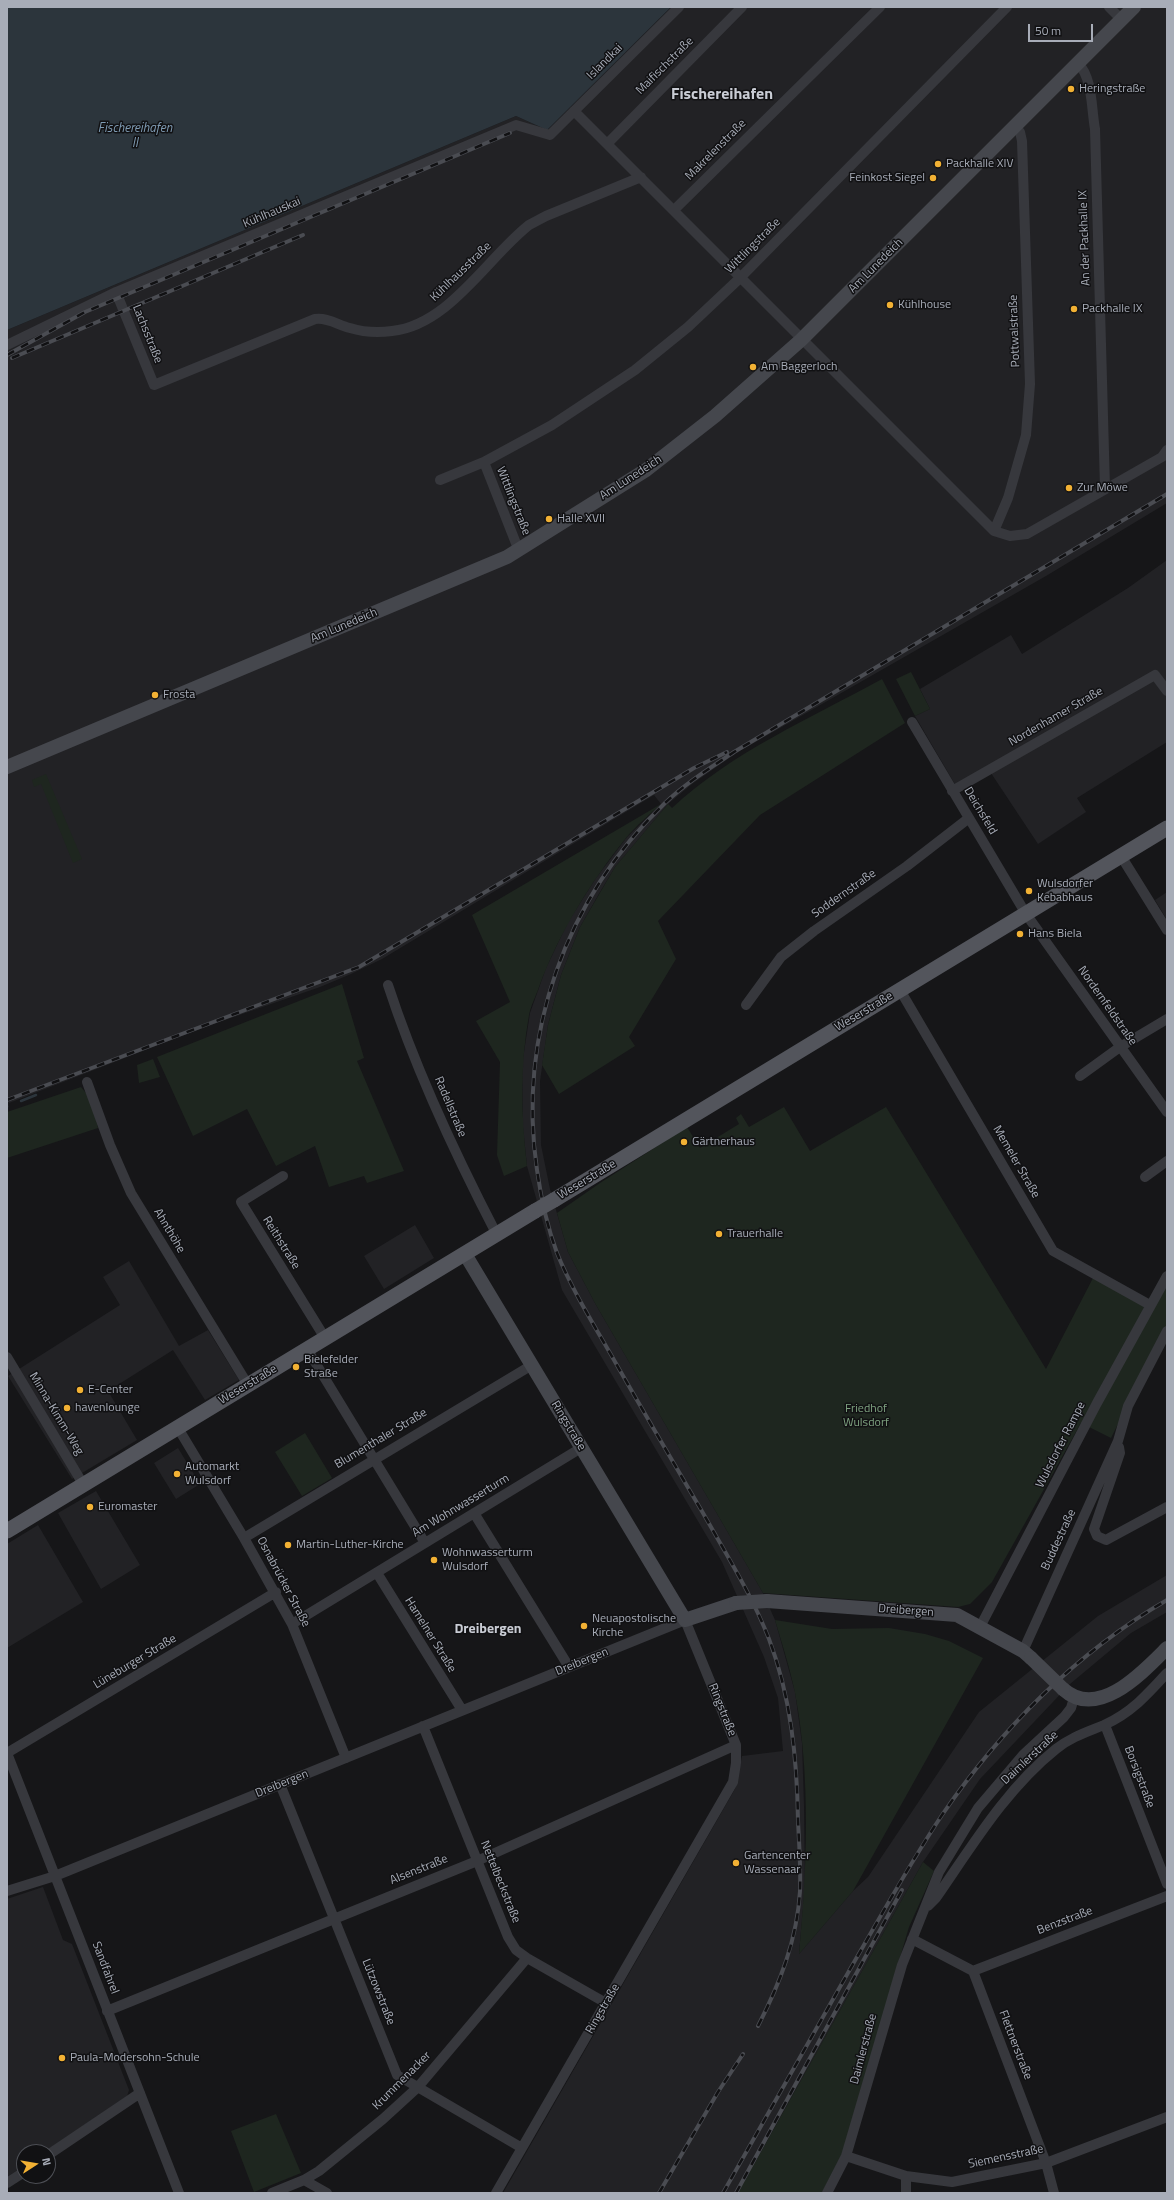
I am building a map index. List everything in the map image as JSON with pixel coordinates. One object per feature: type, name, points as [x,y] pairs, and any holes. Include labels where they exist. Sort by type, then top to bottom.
[{"type":"main road","name":"Weserstraße","points":[[7,1531],[1167,828]]},
{"type":"street","name":"Islandkai","points":[[550,135],[679,7]]},
{"type":"street","name":"Maifischstraße","points":[[607,144],[742,7]]},
{"type":"street","name":"Makrelenstraße","points":[[674,210],[880,7]]},
{"type":"street","name":"Wittlingstraße","points":[[440,480],[484,462],[552,425],[635,370],[688,327],[740,278],[1008,7]]},
{"type":"street","points":[[1109,7],[1121,19]]},
{"type":"street","name":"Am Lunedeich","points":[[7,767],[494,563],[519,550],[674,450],[801,340],[1134,7]]},
{"type":"street","name":"An der Packhalle IX","points":[[1078,63],[1085,70],[1088,78],[1094,129],[1105,488]]},
{"type":"street","points":[[574,111],[674,210],[801,340],[994,531],[1010,536],[1027,534],[1105,488],[1162,457],[1167,450]]},
{"type":"street","name":"Kühlhauskai","points":[[7,345],[116,292],[516,125],[550,135]]},
{"type":"street","name":"Pottwalstraße","points":[[994,531],[1008,498],[1026,434],[1030,384],[1022,141],[1020,132],[1014,127]]},
{"type":"street","name":"Kühlhausstraße","points":[[154,385],[322,318],[351,328],[375,332],[399,330],[415,325],[442,310],[529,225],[546,216],[641,177]]},
{"type":"street","name":"Lachsstraße","points":[[116,292],[154,385]]},
{"type":"street","name":"Wittlingstraße","points":[[484,462],[519,550]]},
{"type":"street","name":"Nordenhamer Straße","points":[[952,791],[1155,675],[1167,691]]},
{"type":"street","name":"Deichsfeld","points":[[912,722],[1026,914]]},
{"type":"street","name":"Soddernstraße","points":[[746,1005],[781,958],[814,931],[907,866],[969,818]]},
{"type":"street","points":[[1121,856],[1167,930]]},
{"type":"street","name":"Nordernfeldstraße","points":[[1026,914],[1167,1112]]},
{"type":"street","name":"Radellstraße","points":[[388,985],[440,1118],[467,1177],[497,1235]]},
{"type":"street","name":"Memeler Straße","points":[[900,990],[1052,1251],[1150,1305]]},
{"type":"street","points":[[1080,1076],[1120,1047],[1167,1019]]},
{"type":"street","name":"Ahnthöhe","points":[[87,1082],[110,1145],[131,1193],[248,1385]]},
{"type":"street","points":[[1145,1178],[1167,1161]]},
{"type":"street","name":"Reithstraße","points":[[283,1176],[241,1202],[325,1338]]},
{"type":"street","name":"Ringstraße","points":[[465,1254],[685,1620],[736,1745],[736,1763],[733,1782],[724,1800],[496,2193]]},
{"type":"street","name":"Wulsdorfer Rampe","points":[[980,1627],[1150,1305],[1167,1276]]},
{"type":"street","name":"Buddestraße","points":[[1027,1654],[1118,1441],[1128,1406],[1167,1331]]},
{"type":"street","points":[[307,1349],[425,1543]]},
{"type":"street","name":"Minna-Kimm-Weg","points":[[7,1357],[83,1484]]},
{"type":"street","name":"Blumenthaler Straße","points":[[244,1538],[374,1458],[532,1365]]},
{"type":"street","name":"Osnabrücker Straße","points":[[178,1428],[276,1592],[292,1624],[346,1758]]},
{"type":"street","name":"Buddestraße","points":[[1118,1441],[1120,1452],[1094,1528],[1097,1536],[1106,1540],[1116,1537],[1167,1507]]},
{"type":"street","name":"Am Wohnwasserturm","points":[[292,1624],[581,1448]]},
{"type":"street","points":[[474,1513],[569,1667]]},
{"type":"street","name":"Hamelner Straße","points":[[377,1573],[462,1710]]},
{"type":"street","name":"Lüneburger Straße","points":[[7,1753],[276,1592]]},
{"type":"street","name":"Dreibergen","points":[[7,1891],[55,1876],[685,1620],[736,1603],[767,1601],[957,1615],[1027,1654],[1069,1693]]},
{"type":"street","points":[[1069,1693],[1080,1700],[1094,1700],[1119,1690],[1143,1672],[1167,1648]]},
{"type":"street","name":"Daimlerstraße","points":[[923,1912],[936,1898],[1014,1789],[1055,1749],[1082,1732],[1105,1725],[1133,1708],[1147,1696],[1167,1673]]},
{"type":"street","name":"Daimlerstraße","points":[[827,2193],[846,2156],[871,2076],[890,2000],[912,1939],[939,1872],[978,1808],[1023,1755],[1064,1717],[1070,1708],[1069,1693]]},
{"type":"street","name":"Borsigstraße","points":[[1105,1725],[1167,1884]]},
{"type":"street","name":"Nettelbeckstraße","points":[[424,1726],[508,1937],[516,1950],[526,1958],[606,2003]]},
{"type":"street","name":"Alsenstraße","points":[[107,2010],[334,1917],[477,1861],[736,1745]]},
{"type":"street","name":"Sandfahrel","points":[[7,1753],[179,2193]]},
{"type":"street","name":"Lützowstraße","points":[[280,1784],[397,2075],[522,2148]]},
{"type":"street","name":"Benzstraße","points":[[973,1971],[1167,1896]]},
{"type":"street","points":[[912,1939],[973,1971]]},
{"type":"street","name":"Krummenacker","points":[[272,2193],[304,2180],[319,2171],[383,2120],[418,2087],[526,1958]]},
{"type":"street","name":"Flettnerstraße","points":[[973,1971],[1046,2163],[1054,2193]]},
{"type":"street","points":[[56,2150],[140,2093]]},
{"type":"street","name":"Siemensstraße","points":[[846,2156],[906,2176],[952,2182],[1046,2163],[1167,2117]]},
{"type":"street","points":[[906,2176],[906,2193]]},
{"type":"street","points":[[7,2183],[16,2177]]},
{"type":"street","points":[[304,2180],[326,2193]]},
{"type":"shaded area","points":[[671,7],[1167,7],[1167,503],[1046,576],[738,752],[692,784],[668,804],[615,867],[580,927],[561,975],[548,1025],[540,1081],[541,1145],[550,1189],[568,1252],[596,1305],[763,1593],[775,1620],[795,1692],[802,1743],[804,1806],[805,1886],[799,1954],[853,1891],[868,1877],[979,1712],[1098,1616],[1167,1575],[1167,1612],[1131,1633],[1070,1684],[980,1779],[923,1862],[738,2193],[503,2193],[735,1789],[742,1756],[783,1751],[778,1698],[764,1657],[722,1562],[562,1290],[527,1166],[523,1128],[522,1065],[530,1013],[546,968],[568,922],[596,878],[627,837],[661,804],[654,795],[382,959],[351,974],[320,987],[202,1028],[9,1103],[7,1098],[7,330],[516,116],[547,130]]},
{"type":"shaded area","points":[[1167,560],[1167,742],[1077,798],[1086,812],[1038,844],[987,767],[956,786],[915,716],[930,709],[920,689],[1011,635],[1022,654],[1128,588]]},
{"type":"shaded area","points":[[1167,892],[1167,920],[1155,900]]},
{"type":"shaded area","points":[[415,1225],[434,1258],[384,1289],[364,1256]]},
{"type":"shaded area","points":[[129,1261],[179,1346],[208,1330],[239,1380],[205,1400],[173,1350],[108,1391],[137,1440],[72,1479],[8,1376],[120,1305],[103,1277]]},
{"type":"shaded area","name":"Automarkt Wulsdorf","points":[[178,1448],[200,1484],[176,1499],[154,1463]]},
{"type":"shaded area","points":[[96,1491],[140,1565],[101,1589],[58,1513]]},
{"type":"shaded area","points":[[38,1525],[83,1602],[7,1648],[7,1544]]},
{"type":"shaded area","name":"Paula-Modersohn-Schule","points":[[43,1887],[63,1940],[72,1944],[129,2090],[127,2096],[56,2144],[16,2144],[16,2171],[7,2177],[7,1899]]},
{"type":"green space","points":[[911,672],[930,709],[915,716],[896,679]]},
{"type":"green space","points":[[882,679],[905,723],[760,815],[658,921],[676,959],[629,1037],[635,1046],[559,1094],[542,1065],[548,1025],[561,975],[580,927],[615,867],[668,804],[672,808],[695,788],[746,753],[800,722]]},
{"type":"green space","points":[[46,774],[82,859],[73,863],[41,784],[34,787],[32,780]]},
{"type":"green space","points":[[661,804],[630,834],[600,873],[576,909],[547,967],[530,1011],[524,1053],[522,1090],[527,1166],[504,1176],[497,1155],[500,1062],[476,1021],[510,1002],[472,915]]},
{"type":"green space","points":[[342,984],[364,1058],[357,1061],[404,1171],[367,1183],[364,1176],[329,1187],[315,1146],[276,1166],[247,1109],[193,1136],[157,1057]]},
{"type":"green space","points":[[153,1059],[160,1077],[139,1083],[137,1065]]},
{"type":"green space","points":[[81,1087],[91,1099],[98,1128],[7,1158],[7,1112]]},
{"type":"green space","name":"Friedhof Wulsdorf","points":[[784,1107],[810,1151],[886,1107],[1046,1369],[1093,1278],[1144,1306],[1167,1283],[1167,1326],[1111,1438],[1081,1423],[992,1582],[970,1604],[958,1607],[763,1593],[596,1305],[568,1252],[557,1213],[600,1183],[687,1127],[700,1148],[739,1124],[736,1118],[741,1114],[749,1127]]},
{"type":"green space","points":[[305,1433],[332,1478],[302,1496],[275,1452]]},
{"type":"green space","points":[[775,1620],[832,1629],[889,1628],[925,1634],[949,1641],[983,1658],[853,1891],[799,1954],[804,1890],[806,1824],[804,1757],[795,1693]]},
{"type":"green space","points":[[923,1862],[934,1871],[909,1927],[842,2154],[822,2193],[738,2193]]},
{"type":"green space","points":[[276,2114],[301,2173],[254,2192],[231,2131]]},
{"type":"water","name":"Fischereihafen II","points":[[7,7],[671,7],[547,130],[516,116],[7,330]]},
{"type":"waterway","points":[[21,1101],[36,1095]]},
{"type":"railway","points":[[7,355],[85,312],[510,133]]},
{"type":"railway","points":[[12,358],[303,235]]},
{"type":"railway","points":[[758,2026],[786,1961],[795,1927],[800,1891],[796,1774],[788,1706],[777,1661],[769,1639],[747,1591],[584,1307],[569,1280],[553,1243],[540,1191],[533,1119],[535,1069],[543,1019],[556,971],[576,925],[600,881],[630,840],[665,803],[681,789],[734,752],[1167,494]]},
{"type":"railway","points":[[7,1100],[359,967],[694,768],[727,752]]},
{"type":"railway","points":[[723,2193],[896,1889],[930,1833],[965,1783],[989,1752],[1015,1723],[1072,1668],[1102,1643],[1167,1600]]},
{"type":"railway","points":[[736,2193],[902,1890]]},
{"type":"railway","points":[[659,2193],[718,2092],[743,2054]]},
{"type":"place","name":"Heringstraße","points":[[1071,89]]},
{"type":"place","name":"Packhalle XIV","points":[[938,164]]},
{"type":"place","name":"Feinkost Siegel","points":[[933,178]]},
{"type":"place","name":"Kühlhouse","points":[[890,305]]},
{"type":"place","name":"Packhalle IX","points":[[1074,309]]},
{"type":"place","name":"Am Baggerloch","points":[[753,367]]},
{"type":"place","name":"Zur Möwe","points":[[1069,488]]},
{"type":"place","name":"Halle XVII","points":[[549,519]]},
{"type":"place","name":"Frosta","points":[[155,695]]},
{"type":"place","name":"Wulsdorfer Kebabhaus","points":[[1029,891]]},
{"type":"place","name":"Hans Biela","points":[[1020,934]]},
{"type":"place","name":"Gärtnerhaus","points":[[684,1142]]},
{"type":"place","name":"Trauerhalle","points":[[719,1234]]},
{"type":"place","name":"Bielefelder Straße","points":[[296,1367]]},
{"type":"place","name":"E-Center","points":[[80,1390]]},
{"type":"place","name":"havenlounge","points":[[67,1408]]},
{"type":"place","name":"Automarkt Wulsdorf","points":[[177,1474]]},
{"type":"place","name":"Euromaster","points":[[90,1507]]},
{"type":"place","name":"Martin-Luther-Kirche","points":[[288,1545]]},
{"type":"place","name":"Wohnwasserturm Wulsdorf","points":[[434,1560]]},
{"type":"place","name":"Neuapostolische Kirche","points":[[584,1626]]},
{"type":"place","name":"Gartencenter Wassenaar","points":[[736,1863]]},
{"type":"place","name":"Paula-Modersohn-Schule","points":[[62,2058]]},
{"type":"district","name":"Fischereihafen","points":[[722,95]]},
{"type":"district","name":"Dreibergen","points":[[488,1630]]}]
